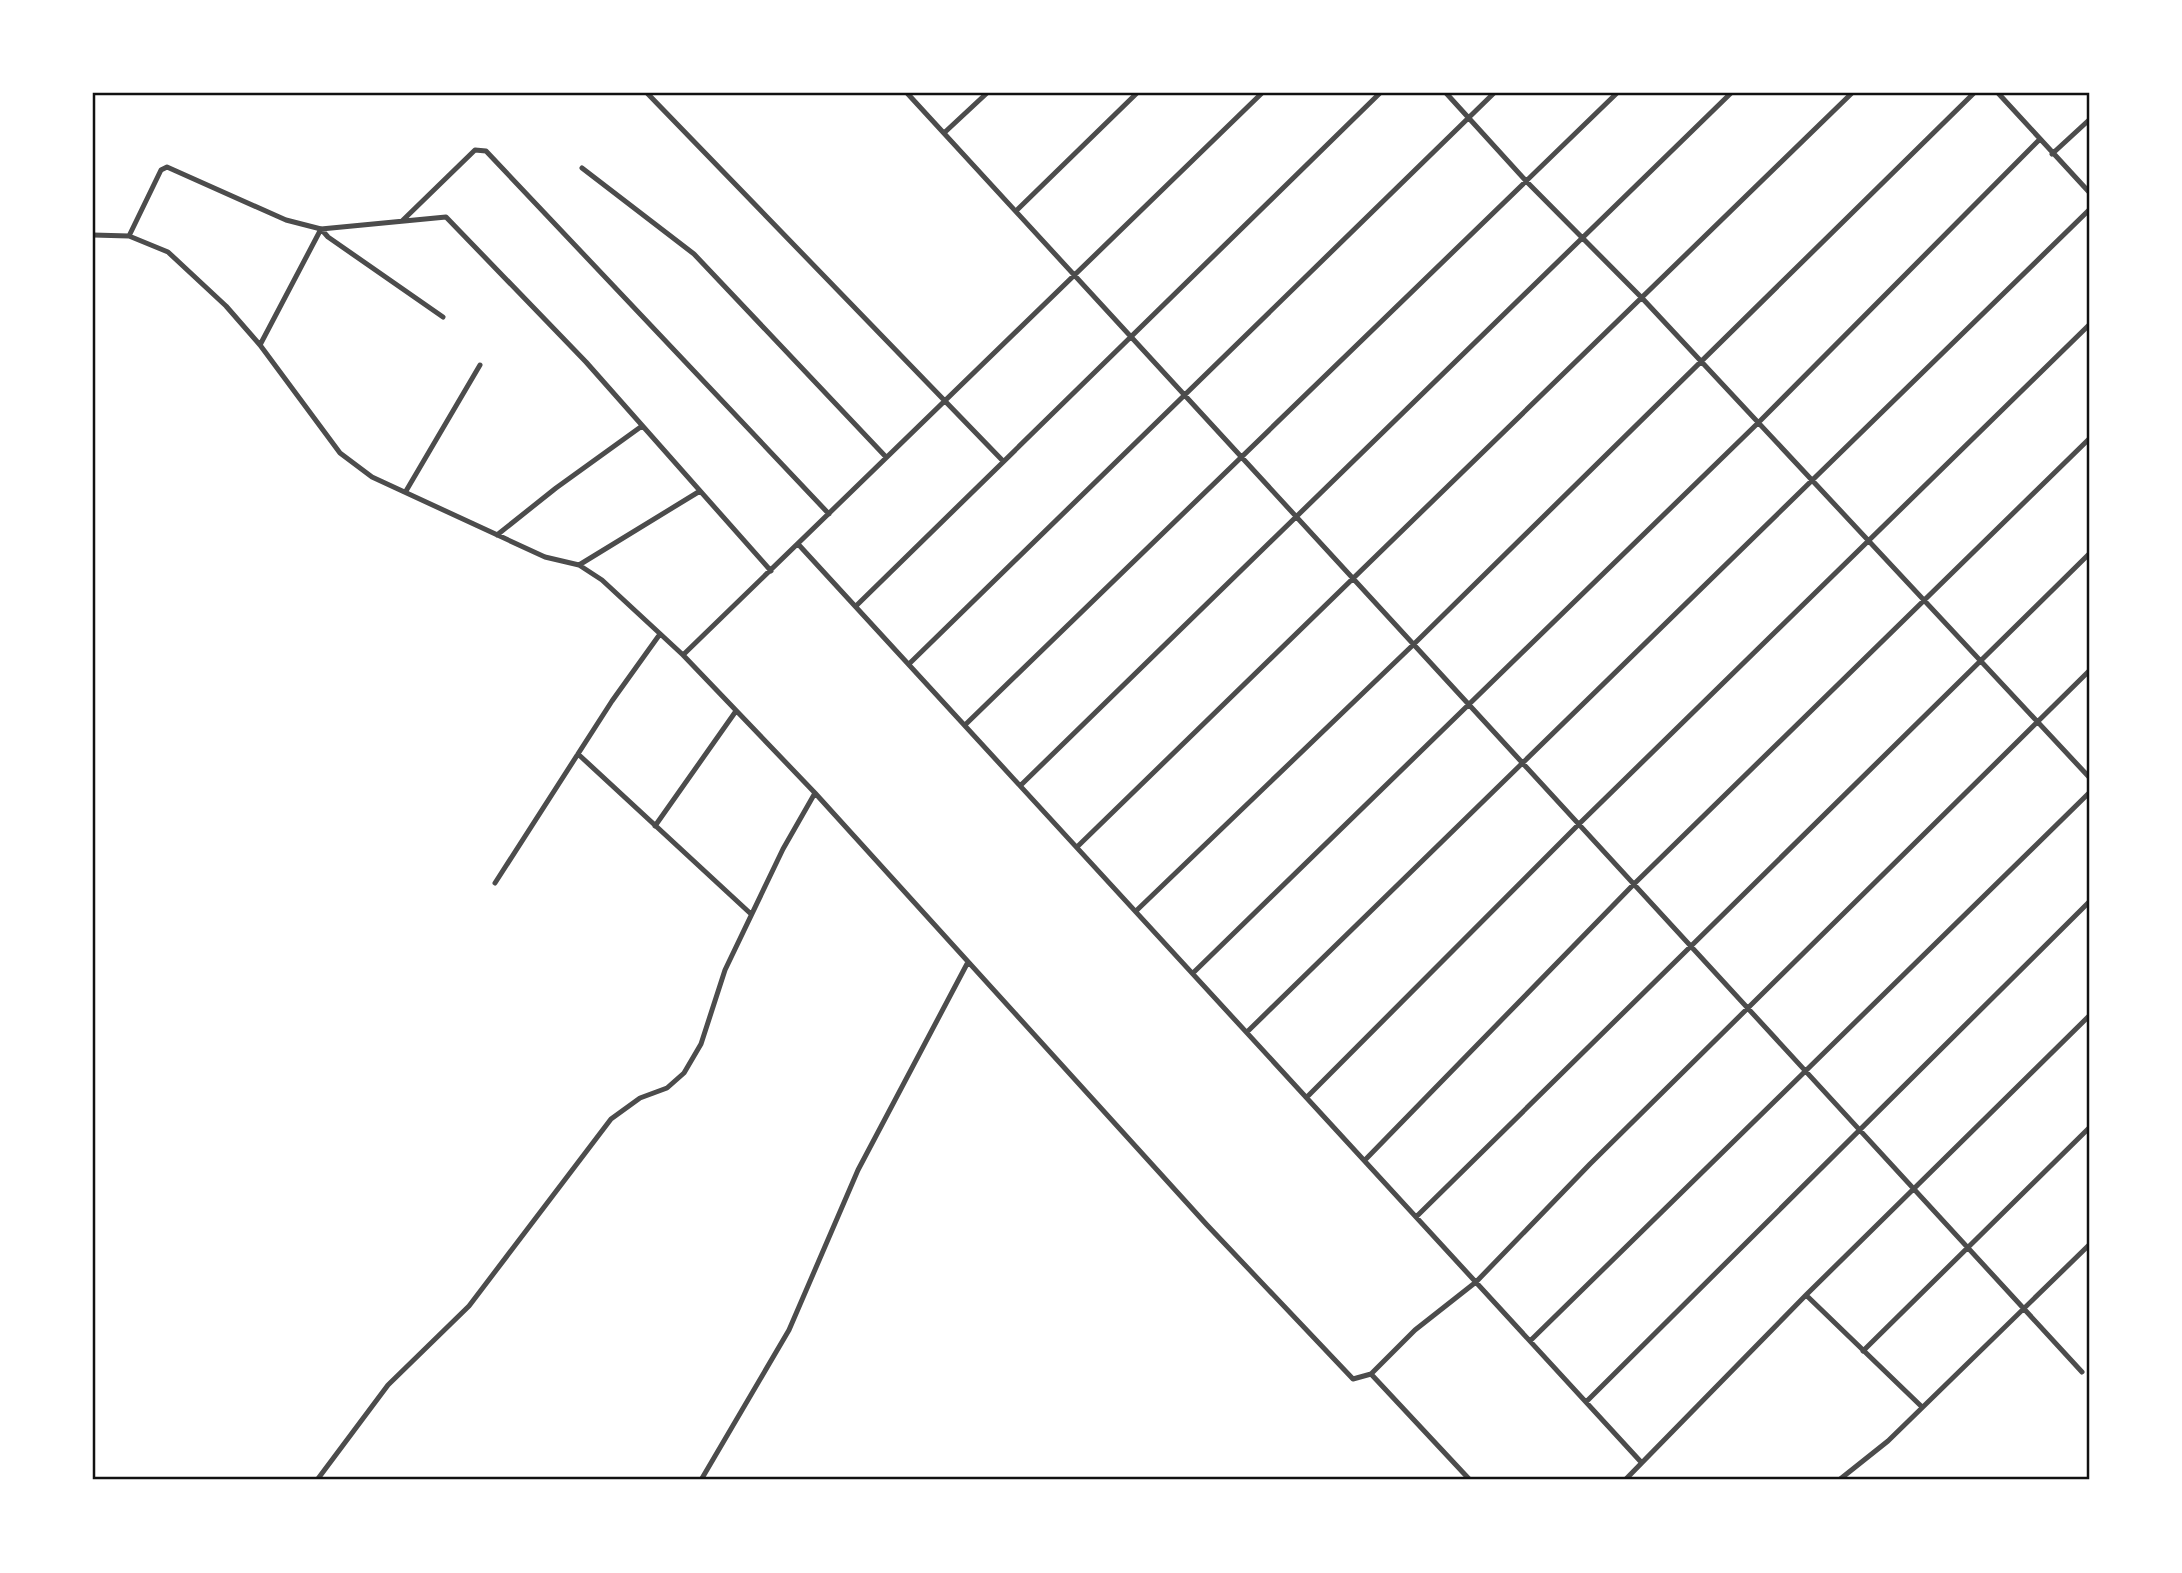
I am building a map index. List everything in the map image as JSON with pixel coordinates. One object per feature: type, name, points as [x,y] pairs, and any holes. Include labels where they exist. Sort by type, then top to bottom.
[{"type":"street","points":[[647,93],[1003,461]]},
{"type":"street","points":[[907,93],[1132,334],[1633,886],[2082,1372]]},
{"type":"street","points":[[944,132],[987,93]]},
{"type":"street","points":[[1017,210],[1137,93]]},
{"type":"street","points":[[683,655],[1262,93]]},
{"type":"street","points":[[856,605],[1380,93]]},
{"type":"street","points":[[1446,93],[1527,182],[1584,237],[1759,422],[1868,543],[2089,777]]},
{"type":"street","points":[[910,663],[1494,93]]},
{"type":"street","points":[[966,724],[1617,93]]},
{"type":"street","points":[[1021,785],[1731,93]]},
{"type":"street","points":[[1077,846],[1355,579],[1852,93]]},
{"type":"street","points":[[1136,911],[1702,362],[1974,93]]},
{"type":"street","points":[[1998,93],[2089,192]]},
{"type":"street","points":[[2052,154],[2089,120]]},
{"type":"street","points":[[1193,972],[1467,702],[1759,422],[2040,139]]},
{"type":"street","points":[[402,221],[475,149],[486,150],[829,514]]},
{"type":"street","points":[[129,236],[160,170],[167,167],[286,220],[321,229],[446,217],[586,362],[771,571]]},
{"type":"street","points":[[582,167],[694,254],[886,457]]},
{"type":"street","points":[[1247,1032],[2089,210]]},
{"type":"street","points":[[321,229],[328,237],[443,317]]},
{"type":"street","points":[[260,345],[321,229]]},
{"type":"street","points":[[93,236],[129,236],[168,252],[226,306],[260,345],[340,453],[372,477],[545,557],[579,565],[602,580],[683,655],[815,793],[1198,1215],[1353,1379],[1371,1374],[1415,1330],[1476,1282],[2089,671]]},
{"type":"street","points":[[1307,1097],[1579,824],[2089,325]]},
{"type":"street","points":[[407,491],[480,365]]},
{"type":"street","points":[[497,535],[556,488],[642,426]]},
{"type":"street","points":[[1365,1160],[1633,886],[2089,439]]},
{"type":"street","points":[[579,565],[700,491]]},
{"type":"street","points":[[799,544],[1641,1462]]},
{"type":"street","points":[[1416,1216],[2089,554]]},
{"type":"street","points":[[495,883],[660,634]]},
{"type":"street","points":[[655,826],[736,711]]},
{"type":"street","points":[[578,754],[751,914]]},
{"type":"street","points":[[317,1480],[388,1385],[469,1306],[611,1119],[640,1098],[667,1088],[684,1073],[701,1044],[725,970],[751,914],[815,793]]},
{"type":"street","points":[[1530,1341],[2089,793]]},
{"type":"street","points":[[1587,1402],[2089,902]]},
{"type":"street","points":[[701,1480],[789,1329],[858,1170],[968,962]]},
{"type":"street","points":[[1625,1480],[1806,1295],[2089,1016]]},
{"type":"street","points":[[1863,1351],[2089,1128]]},
{"type":"street","points":[[1839,1480],[1888,1441],[2089,1245]]},
{"type":"street","points":[[1806,1295],[1921,1406]]},
{"type":"street","points":[[1371,1374],[1470,1480]]}]
